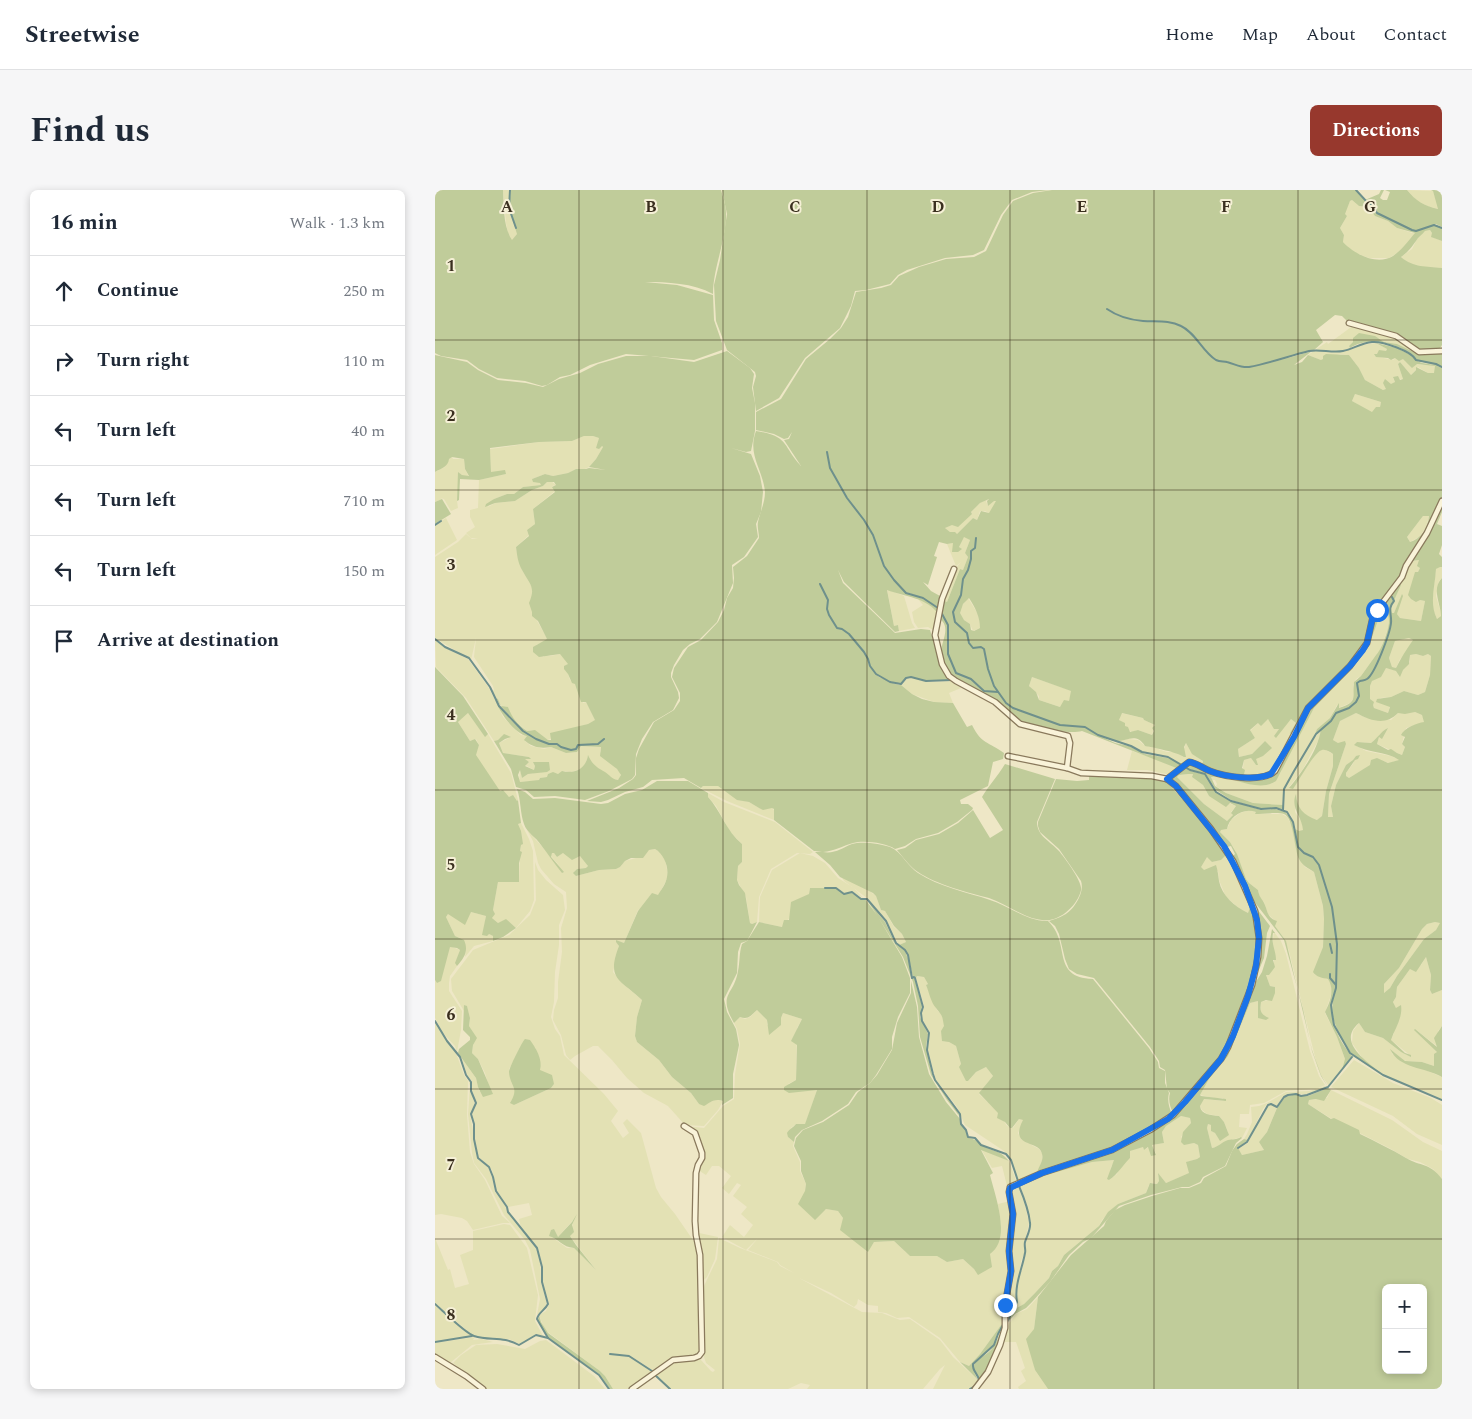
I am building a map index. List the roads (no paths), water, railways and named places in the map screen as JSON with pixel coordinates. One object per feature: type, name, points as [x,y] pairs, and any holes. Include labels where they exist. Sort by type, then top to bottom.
[{"type":"street","points":[[1349,323],[1396,336],[1419,352],[1442,351]]},
{"type":"street","points":[[1167,779],[1189,762],[1195,762],[1216,773],[1258,778],[1271,774],[1294,737],[1308,708],[1350,666],[1367,643],[1373,616],[1402,578],[1406,566],[1423,541],[1442,501]]},
{"type":"street","points":[[954,569],[942,599],[941,611],[935,628],[935,635],[945,670],[955,681],[995,702],[1020,724],[1068,736],[1070,743],[1067,768]]},
{"type":"street","points":[[975,1389],[988,1372],[1005,1328],[1005,1305],[1011,1271],[1009,1251],[1013,1214],[1010,1188],[1042,1173],[1112,1150],[1150,1130],[1173,1115],[1224,1054],[1250,990],[1258,957],[1259,938],[1257,920],[1251,900],[1224,846],[1176,786],[1167,779],[1152,776],[1094,775],[1008,756]]},
{"type":"street","points":[[632,1389],[673,1360],[693,1358],[699,1356],[701,1352],[700,1255],[695,1221],[697,1173],[702,1153],[695,1133],[684,1126]]},
{"type":"street","points":[[435,1357],[467,1376],[483,1389]]},
{"type":"waterway","points":[[510,190],[509,208],[516,228]]},
{"type":"waterway","points":[[1356,190],[1373,206],[1377,213],[1412,230],[1416,231],[1434,225],[1442,228]]},
{"type":"waterway","points":[[1107,309],[1129,319],[1167,322],[1181,326],[1191,333],[1216,360],[1243,367],[1309,351],[1343,351],[1372,342],[1396,347],[1409,353],[1416,360],[1442,367]]},
{"type":"waterway","points":[[827,452],[830,468],[847,498],[873,535],[884,566],[906,593],[923,598],[938,608]]},
{"type":"waterway","points":[[435,525],[441,521]]},
{"type":"waterway","points":[[976,538],[975,548],[971,551],[968,570],[963,579],[961,595],[953,612],[955,622],[967,633],[969,643],[973,648],[981,647],[984,649],[994,686],[1006,703],[1013,708],[1060,725],[1085,727],[1098,735],[1131,746],[1142,752],[1168,757],[1190,770],[1205,774],[1216,792],[1231,801],[1261,809],[1276,808],[1287,812],[1293,822],[1298,847],[1304,853],[1313,857],[1319,865],[1332,907],[1337,944],[1336,988],[1331,1005],[1334,1025],[1350,1053],[1383,1075],[1442,1100]]},
{"type":"waterway","points":[[820,584],[828,600],[827,609],[829,615],[837,628],[849,634],[864,652],[876,674],[890,682],[901,684],[906,678],[911,677],[926,681],[952,680]]},
{"type":"waterway","points":[[1283,810],[1284,789],[1316,734],[1331,721],[1336,713],[1349,708],[1356,702],[1359,696],[1357,683],[1367,679],[1374,670],[1390,628],[1390,609],[1394,601],[1392,597]]},
{"type":"waterway","points":[[941,612],[948,625],[948,654],[956,673],[971,679],[984,691],[998,692]]},
{"type":"waterway","points":[[435,639],[445,647],[469,658],[490,687],[499,706],[523,731],[536,739],[549,744],[557,744],[571,750],[576,749],[578,745],[598,744],[604,739]]},
{"type":"waterway","points":[[825,888],[836,888],[844,894],[852,892],[861,899],[867,899],[886,921],[896,943],[908,955],[912,978],[915,978],[923,1007],[921,1013],[922,1021],[929,1033],[927,1050],[935,1080],[960,1114],[961,1124],[966,1130],[968,1137],[975,1138],[981,1145],[1006,1154],[1011,1160],[1018,1181]]},
{"type":"waterway","points":[[1330,944],[1332,953]]},
{"type":"waterway","points":[[1330,974],[1330,978],[1336,985]]},
{"type":"waterway","points":[[435,1021],[447,1041],[460,1057],[466,1075],[471,1082],[471,1091],[476,1103],[471,1114],[478,1158],[489,1167],[496,1191],[507,1207],[508,1212],[537,1248],[542,1267],[542,1282],[548,1304],[537,1319],[548,1338],[599,1375],[609,1389]]},
{"type":"waterway","points":[[1238,1148],[1247,1142],[1268,1105],[1271,1104],[1277,1107],[1284,1097],[1288,1095],[1307,1095],[1328,1087],[1352,1057]]},
{"type":"waterway","points":[[1007,1322],[1017,1302],[1017,1284],[1030,1225],[1019,1186]]},
{"type":"waterway","points":[[435,1304],[474,1336],[507,1340],[519,1345],[536,1335],[548,1338]]},
{"type":"waterway","points":[[979,1381],[973,1364],[994,1345],[1003,1325]]},
{"type":"waterway","points":[[435,1342],[472,1336]]},
{"type":"waterway","points":[[610,1354],[629,1356],[652,1371]]},
{"type":"waterway","points":[[655,1375],[670,1389]]},
{"type":"waterway","points":[[970,1389],[975,1386]]}]
